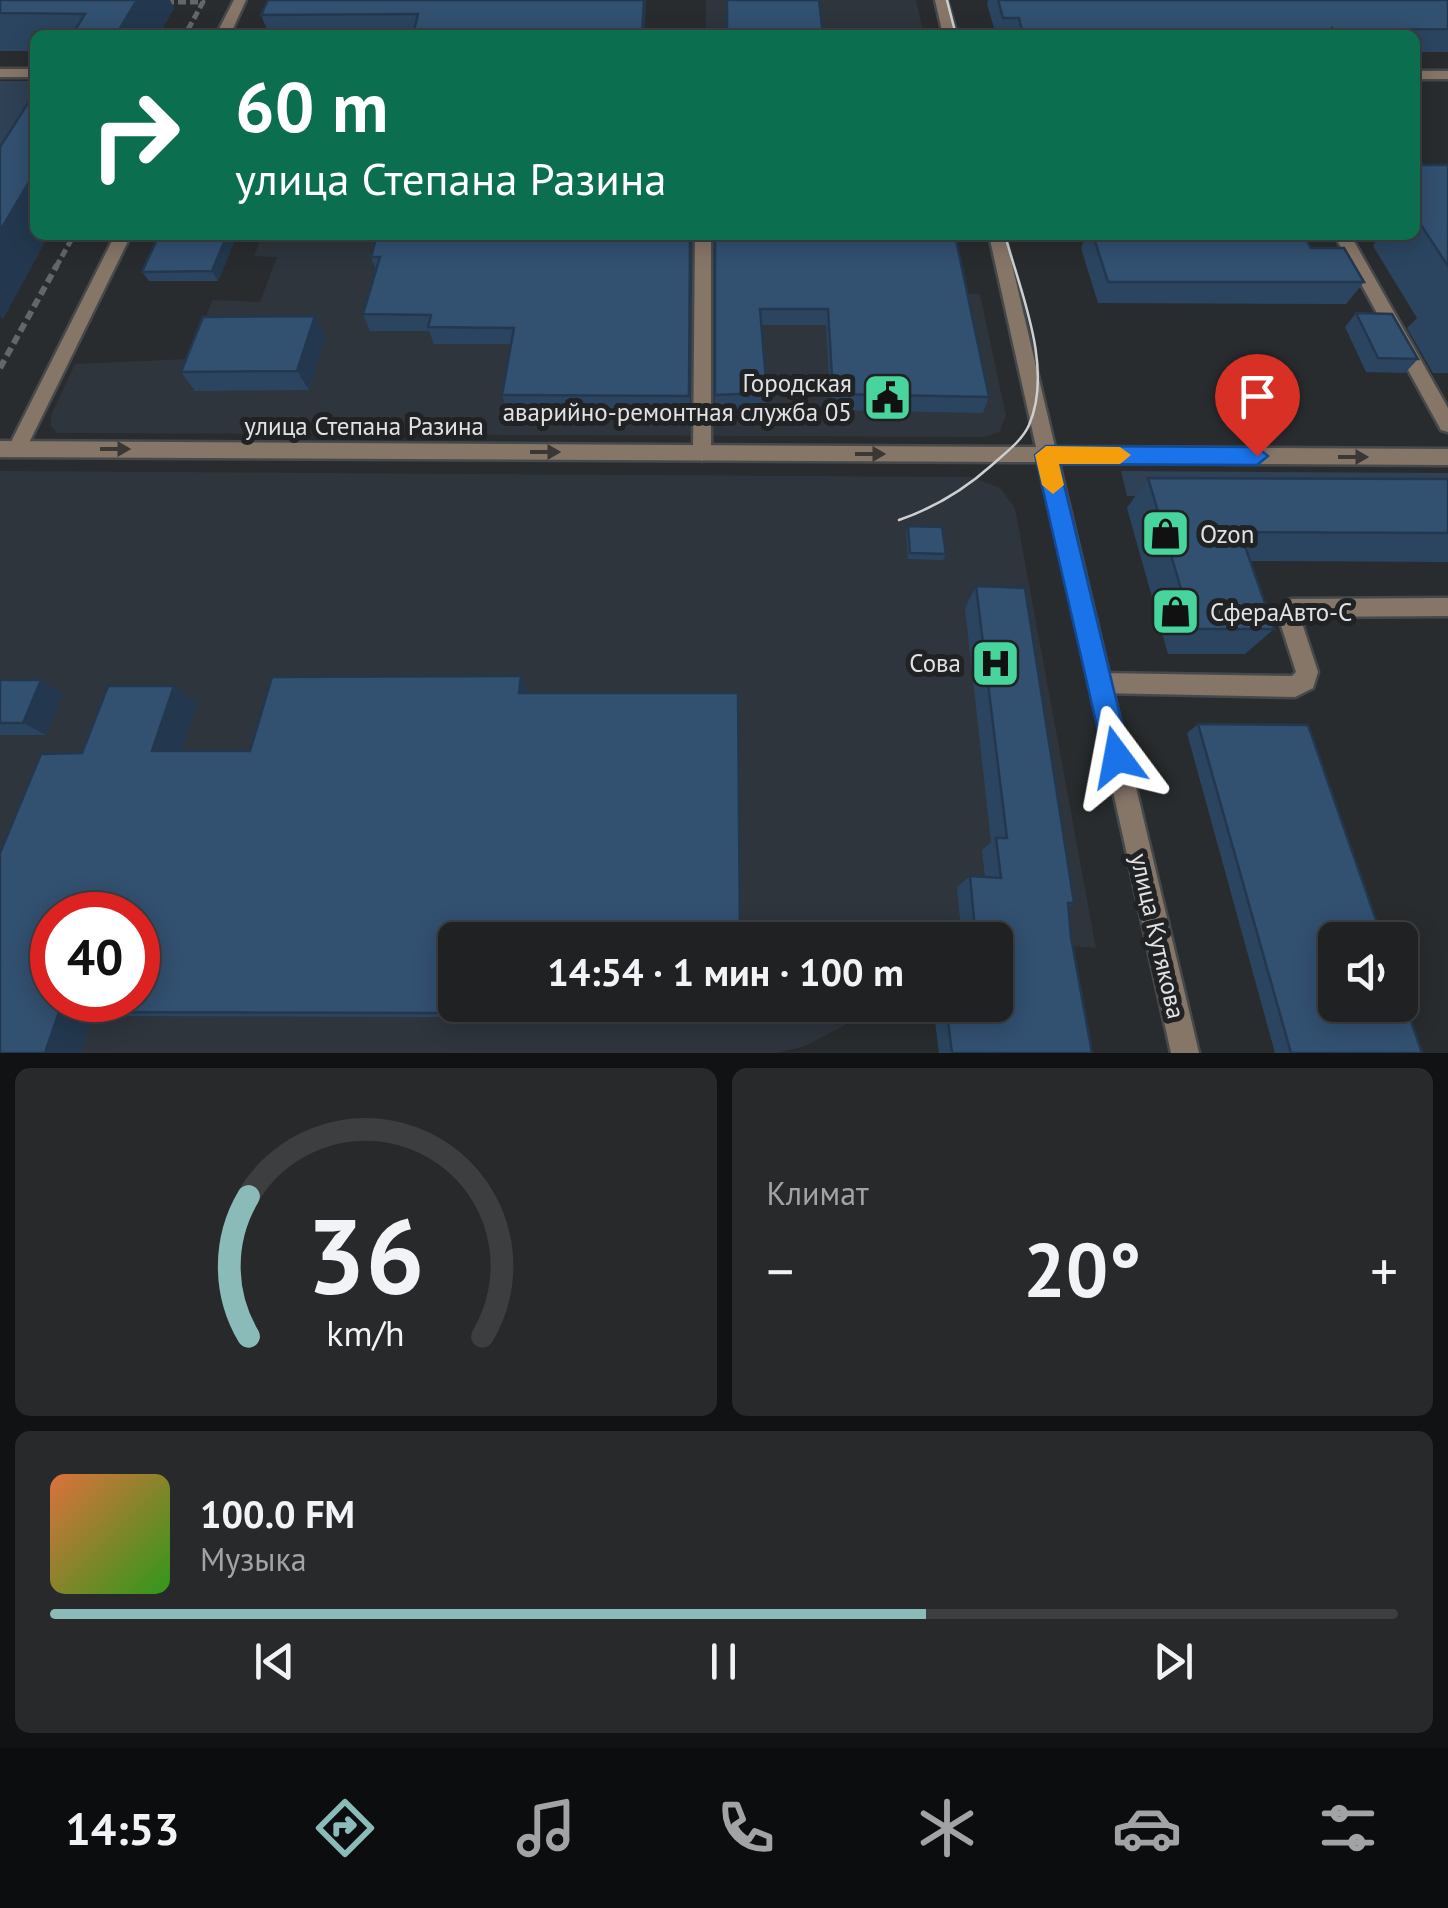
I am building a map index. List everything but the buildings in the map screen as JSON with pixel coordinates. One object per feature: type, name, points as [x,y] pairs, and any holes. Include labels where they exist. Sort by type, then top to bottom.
[{"type":"street","points":[[225,30],[240,0]]},
{"type":"street","points":[[941,0],[949,30]]},
{"type":"street","points":[[0,72],[30,72]]},
{"type":"street","points":[[1420,74],[1448,75]]},
{"type":"street","points":[[9,449],[120,240]]},
{"type":"street","points":[[702,453],[704,240]]},
{"type":"street","name":"улица Кутякова","points":[[998,240],[1185,1053]]},
{"type":"street","points":[[1345,240],[1448,425]]},
{"type":"street","name":"улица Степана Разина","points":[[9,449],[1448,457]]},
{"type":"street","points":[[1100,683],[1295,687],[1305,680],[1307,672],[1289,616],[1292,608],[1448,606]]},
{"type":"path","points":[[166,2],[203,2],[187,30]]},
{"type":"path","points":[[0,368],[71,240]]},
{"type":"shaded area","points":[[706,0],[916,0],[923,30],[706,30]]},
{"type":"shaded area","points":[[0,81],[30,81],[30,116],[0,163]]},
{"type":"shaded area","points":[[260,240],[760,240],[762,293],[980,294],[1006,416],[999,432],[984,437],[57,433],[51,426],[51,415],[75,364],[187,359],[213,300],[260,302],[277,257],[254,256]]},
{"type":"shaded area","points":[[0,471],[971,477],[1000,488],[1015,508],[1096,948],[1013,941],[1013,922],[438,922],[438,1022],[851,1022],[803,1047],[776,1053],[0,1053]]},
{"type":"shaded area","points":[[1121,471],[1448,473],[1448,497],[1127,496]]},
{"type":"tram line","points":[[947,0],[955,30]]},
{"type":"tram line","points":[[899,520],[936,504],[971,482],[1013,446],[1029,425],[1036,403],[1036,355],[1006,240]]},
{"type":"slow traffic","points":[[1053,485],[1046,455],[1120,455]]},
{"type":"place","name":"Городская аварийно-ремонтная служба 05","points":[[887,397]]},
{"type":"place","name":"Ozon","points":[[1165,534]]},
{"type":"place","name":"СфераАвто-С","points":[[1175,612]]},
{"type":"place","name":"Сова","points":[[996,663]]},
{"type":"route","points":[[1117,757],[1046,455],[1257,456]]}]
